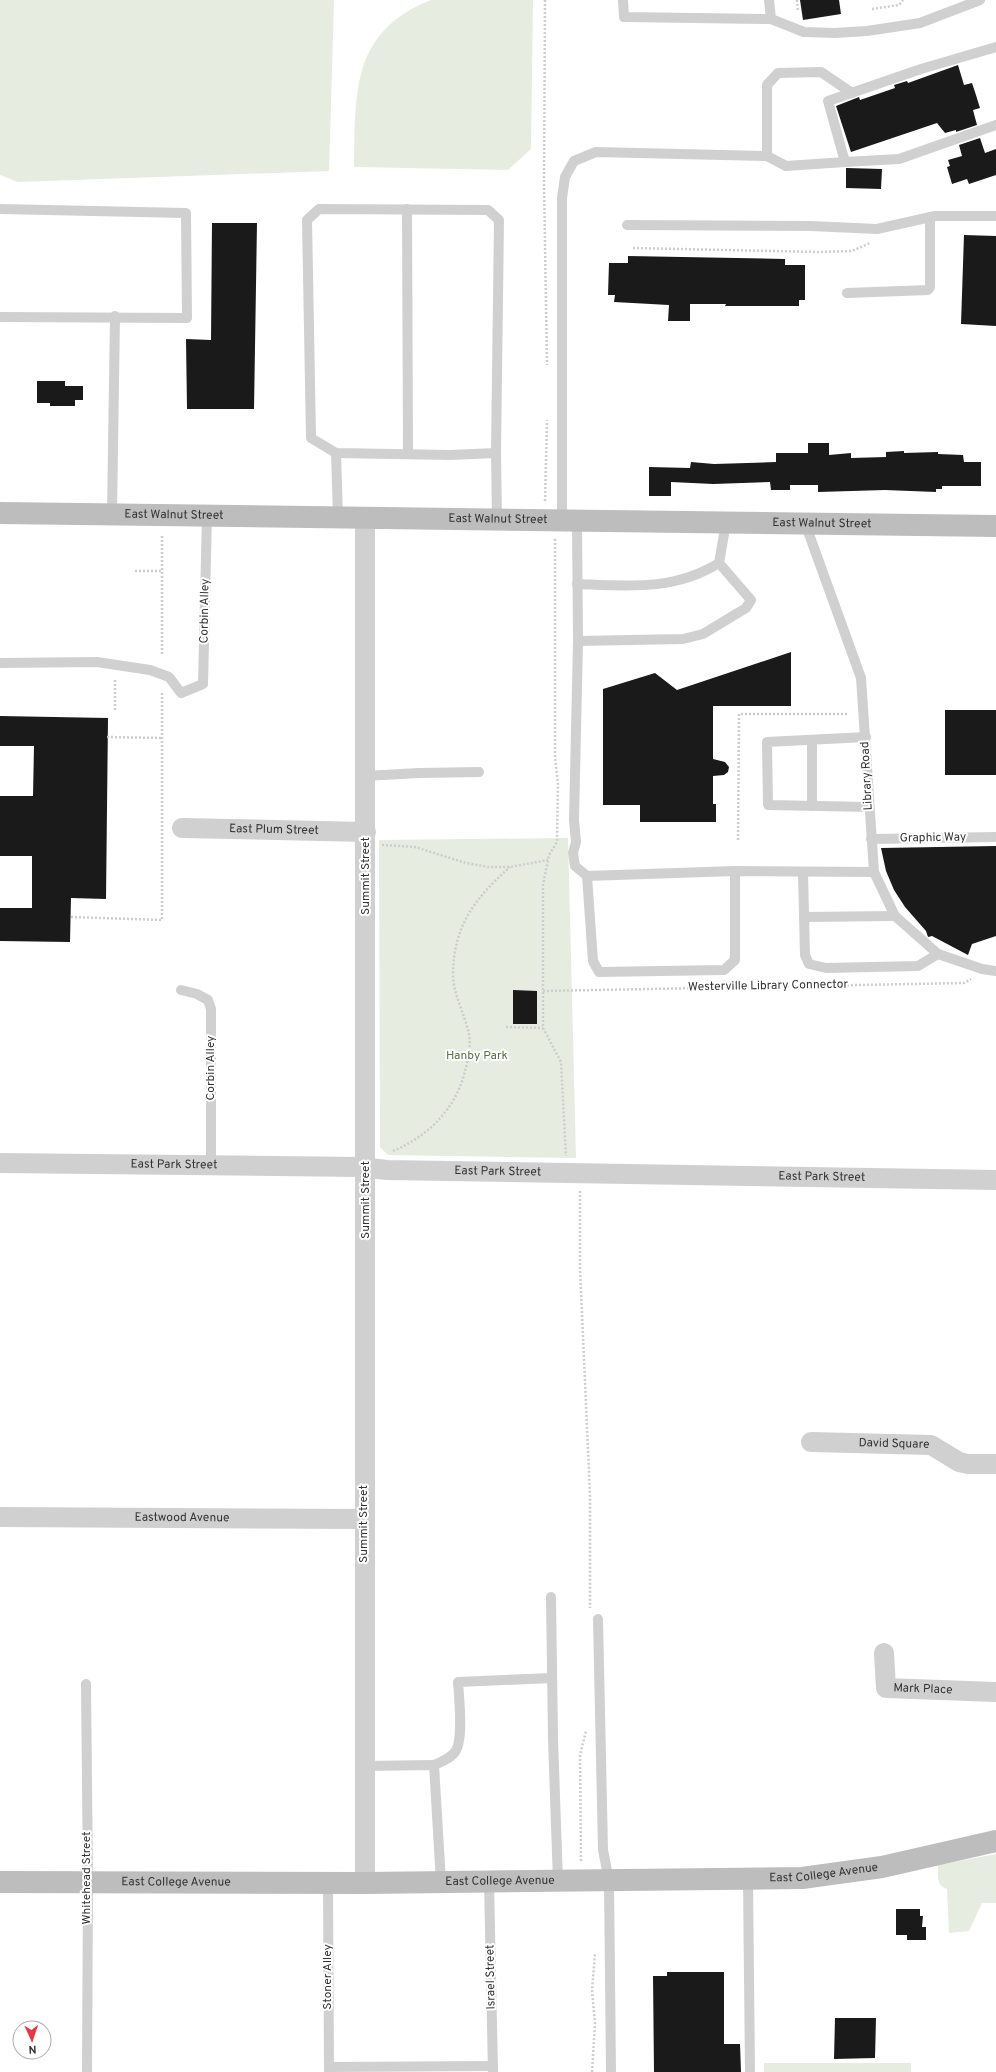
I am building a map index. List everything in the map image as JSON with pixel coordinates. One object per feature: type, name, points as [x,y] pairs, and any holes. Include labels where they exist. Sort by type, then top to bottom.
[{"type":"street","name":"East Walnut Street","points":[[0,513],[996,526]]},
{"type":"street","name":"Summit Street","points":[[365,518],[366,776],[370,839],[364,1519],[365,1883]]},
{"type":"street","name":"East Plum Street","points":[[182,828],[370,839]]},
{"type":"street","name":"East Park Street","points":[[0,1163],[211,1165],[996,1180]]},
{"type":"street","name":"David Square","points":[[811,1442],[930,1445],[959,1462],[968,1464],[996,1464]]},
{"type":"street","name":"Eastwood Avenue","points":[[0,1517],[364,1519]]},
{"type":"street","name":"Mark Place","points":[[884,1653],[886,1688],[996,1692]]},
{"type":"street","name":"East College Avenue","points":[[0,1882],[365,1883],[748,1880],[824,1876],[882,1867],[996,1841]]},
{"type":"lane","points":[[623,0],[624,16],[771,19],[804,32],[867,31],[920,23],[980,0]]},
{"type":"lane","points":[[769,0],[771,19]]},
{"type":"lane","points":[[845,162],[828,101],[889,80],[996,47]]},
{"type":"lane","points":[[768,156],[767,85],[778,73],[821,72],[852,93]]},
{"type":"lane","points":[[874,872],[803,873],[735,871],[587,876],[575,866],[573,853],[576,842],[574,820],[578,641],[577,584],[563,521],[562,206],[565,177],[574,161],[596,152],[768,156],[786,166],[899,160],[996,125]]},
{"type":"lane","points":[[0,209],[186,213],[187,318],[115,316],[0,317]]},
{"type":"lane","points":[[496,453],[336,453],[311,438],[307,220],[319,209],[488,210],[499,220],[496,453],[497,520]]},
{"type":"lane","points":[[407,209],[408,454]]},
{"type":"lane","points":[[627,225],[812,226],[877,229],[930,217],[996,216]]},
{"type":"lane","points":[[847,293],[928,290],[930,287],[930,217]]},
{"type":"lane","points":[[112,514],[115,316]]},
{"type":"lane","points":[[336,453],[338,517]]},
{"type":"lane","name":"Corbin Alley","points":[[0,663],[97,662],[142,669],[169,677],[181,693],[203,684],[207,515]]},
{"type":"lane","points":[[577,584],[626,586],[669,584],[704,572],[719,563],[726,523]]},
{"type":"lane","name":"Library Road","points":[[805,523],[861,678],[874,872],[895,916],[938,954],[992,970]]},
{"type":"lane","points":[[578,641],[683,639],[703,634],[746,608],[751,600],[742,587],[719,563]]},
{"type":"lane","points":[[866,737],[767,742],[768,805],[869,808]]},
{"type":"lane","points":[[812,740],[812,806]]},
{"type":"lane","points":[[366,776],[419,772],[479,772]]},
{"type":"lane","name":"Graphic Way","points":[[871,839],[996,837]]},
{"type":"lane","points":[[587,876],[593,960],[599,972],[724,970],[735,960],[735,871]]},
{"type":"lane","points":[[803,873],[804,954],[809,964],[826,968],[918,966],[938,954]]},
{"type":"lane","points":[[804,917],[895,916]]},
{"type":"lane","name":"Corbin Alley","points":[[181,990],[197,994],[208,1000],[211,1010],[211,1165]]},
{"type":"lane","points":[[551,1597],[558,1882]]},
{"type":"lane","points":[[598,1619],[603,1850],[609,1881],[611,2072]]},
{"type":"lane","points":[[364,1766],[434,1765],[449,1758],[456,1752],[460,1742],[458,1682],[552,1678]]},
{"type":"lane","name":"Whitehead Street","points":[[86,1684],[88,1882],[87,2072]]},
{"type":"lane","points":[[434,1765],[441,1882]]},
{"type":"lane","points":[[748,1880],[750,2072]]},
{"type":"lane","name":"Israel Street","points":[[489,1882],[493,2069]]},
{"type":"lane","name":"Stoner Alley","points":[[328,1883],[329,2069]]},
{"type":"lane","points":[[329,2069],[493,2069]]},
{"type":"path","points":[[545,0],[544,183],[547,369]]},
{"type":"path","points":[[796,0],[798,10]]},
{"type":"path","points":[[872,9],[899,5],[903,0]]},
{"type":"path","points":[[633,248],[818,252],[852,251],[872,242]]},
{"type":"path","points":[[547,415],[544,505],[563,521],[556,544],[555,757],[558,791],[557,842],[548,860],[543,885],[543,1028],[561,1062],[566,1172],[580,1185],[580,1268],[590,1495],[590,1611]]},
{"type":"path","points":[[162,533],[162,654]]},
{"type":"path","points":[[134,571],[162,571]]},
{"type":"path","points":[[108,676],[122,676]]},
{"type":"path","points":[[115,676],[115,710]]},
{"type":"path","points":[[71,917],[162,920],[162,686]]},
{"type":"path","points":[[107,737],[162,738]]},
{"type":"path","points":[[370,839],[415,847],[466,863],[489,867],[510,867],[548,860]]},
{"type":"path","points":[[388,1152],[400,1148],[428,1131],[451,1106],[462,1085],[468,1059],[469,1035],[453,977],[456,944],[464,919],[480,896],[510,867]]},
{"type":"path","name":"Westerville Library Connector","points":[[543,991],[964,983],[992,970]]},
{"type":"path","points":[[506,1027],[543,1028]]},
{"type":"path","points":[[581,1882],[580,1755],[587,1727]]},
{"type":"path","points":[[592,2072],[594,2023],[592,1991],[595,1948]]},
{"type":"green space","points":[[0,0],[334,0],[329,171],[18,182],[0,175]]},
{"type":"green space","points":[[431,0],[533,0],[531,149],[508,170],[354,167],[355,114],[358,90],[363,68],[372,47],[385,29],[405,13]]},
{"type":"green space","name":"Hanby Park","points":[[568,838],[576,1158],[388,1155],[380,1147],[379,840]]},
{"type":"green space","points":[[996,1854],[996,1903],[982,1903],[969,1931],[949,1933],[947,1889],[939,1883],[938,1865]]},
{"type":"green space","points":[[764,2063],[911,2063],[911,2072],[764,2072]]},
{"type":"building","points":[[800,0],[839,0],[841,14],[803,20]]},
{"type":"building","points":[[958,65],[964,85],[972,83],[975,92],[980,108],[973,110],[977,125],[956,132],[956,130],[945,133],[937,123],[851,152],[836,106],[859,97],[860,100],[895,88],[894,85],[907,81],[908,83]]},
{"type":"building","points":[[980,138],[985,153],[996,149],[996,175],[969,184],[967,179],[952,184],[947,167],[950,166],[948,160],[962,156],[959,145]]},
{"type":"building","points":[[846,168],[882,169],[881,189],[846,188]]},
{"type":"building","points":[[212,223],[257,223],[254,409],[187,409],[186,339],[211,340]]},
{"type":"building","points":[[964,235],[996,236],[996,326],[961,324]]},
{"type":"building","points":[[628,256],[785,259],[785,265],[805,265],[805,300],[799,300],[799,306],[725,306],[726,304],[690,304],[690,321],[668,321],[669,305],[614,302],[615,295],[608,295],[609,263],[628,263]]},
{"type":"building","points":[[37,381],[65,381],[65,386],[83,386],[83,400],[75,400],[75,406],[50,406],[50,403],[37,403]]},
{"type":"building","points":[[808,443],[829,443],[829,455],[851,453],[851,458],[886,457],[886,452],[904,451],[904,453],[938,452],[938,454],[963,455],[964,462],[981,462],[981,486],[942,486],[942,489],[936,489],[936,492],[885,490],[818,492],[818,485],[790,485],[790,490],[771,490],[770,482],[713,484],[671,482],[671,496],[649,496],[649,467],[690,468],[691,462],[714,464],[776,462],[776,453],[808,453]]},
{"type":"building","points":[[791,652],[791,706],[713,706],[713,759],[725,762],[729,767],[728,772],[724,775],[713,776],[713,804],[716,804],[716,822],[640,822],[640,805],[603,805],[603,689],[655,673],[677,690]]},
{"type":"building","points":[[945,710],[996,710],[996,775],[945,775]]},
{"type":"building","points":[[0,716],[108,718],[106,899],[71,898],[70,942],[0,941],[0,908],[32,908],[32,856],[0,856],[0,796],[33,796],[34,746],[0,746]]},
{"type":"building","points":[[996,846],[996,936],[972,944],[968,955],[932,936],[928,937],[926,931],[905,907],[894,890],[886,871],[881,848]]},
{"type":"building","points":[[513,990],[537,991],[537,1024],[513,1024]]},
{"type":"building","points":[[896,1909],[920,1909],[920,1916],[923,1916],[922,1927],[926,1927],[926,1940],[907,1940],[907,1935],[896,1935]]},
{"type":"building","points":[[667,1972],[724,1972],[724,2044],[740,2044],[741,2072],[654,2072],[653,1976],[667,1976]]},
{"type":"building","points":[[835,2018],[876,2018],[875,2058],[834,2059]]}]
